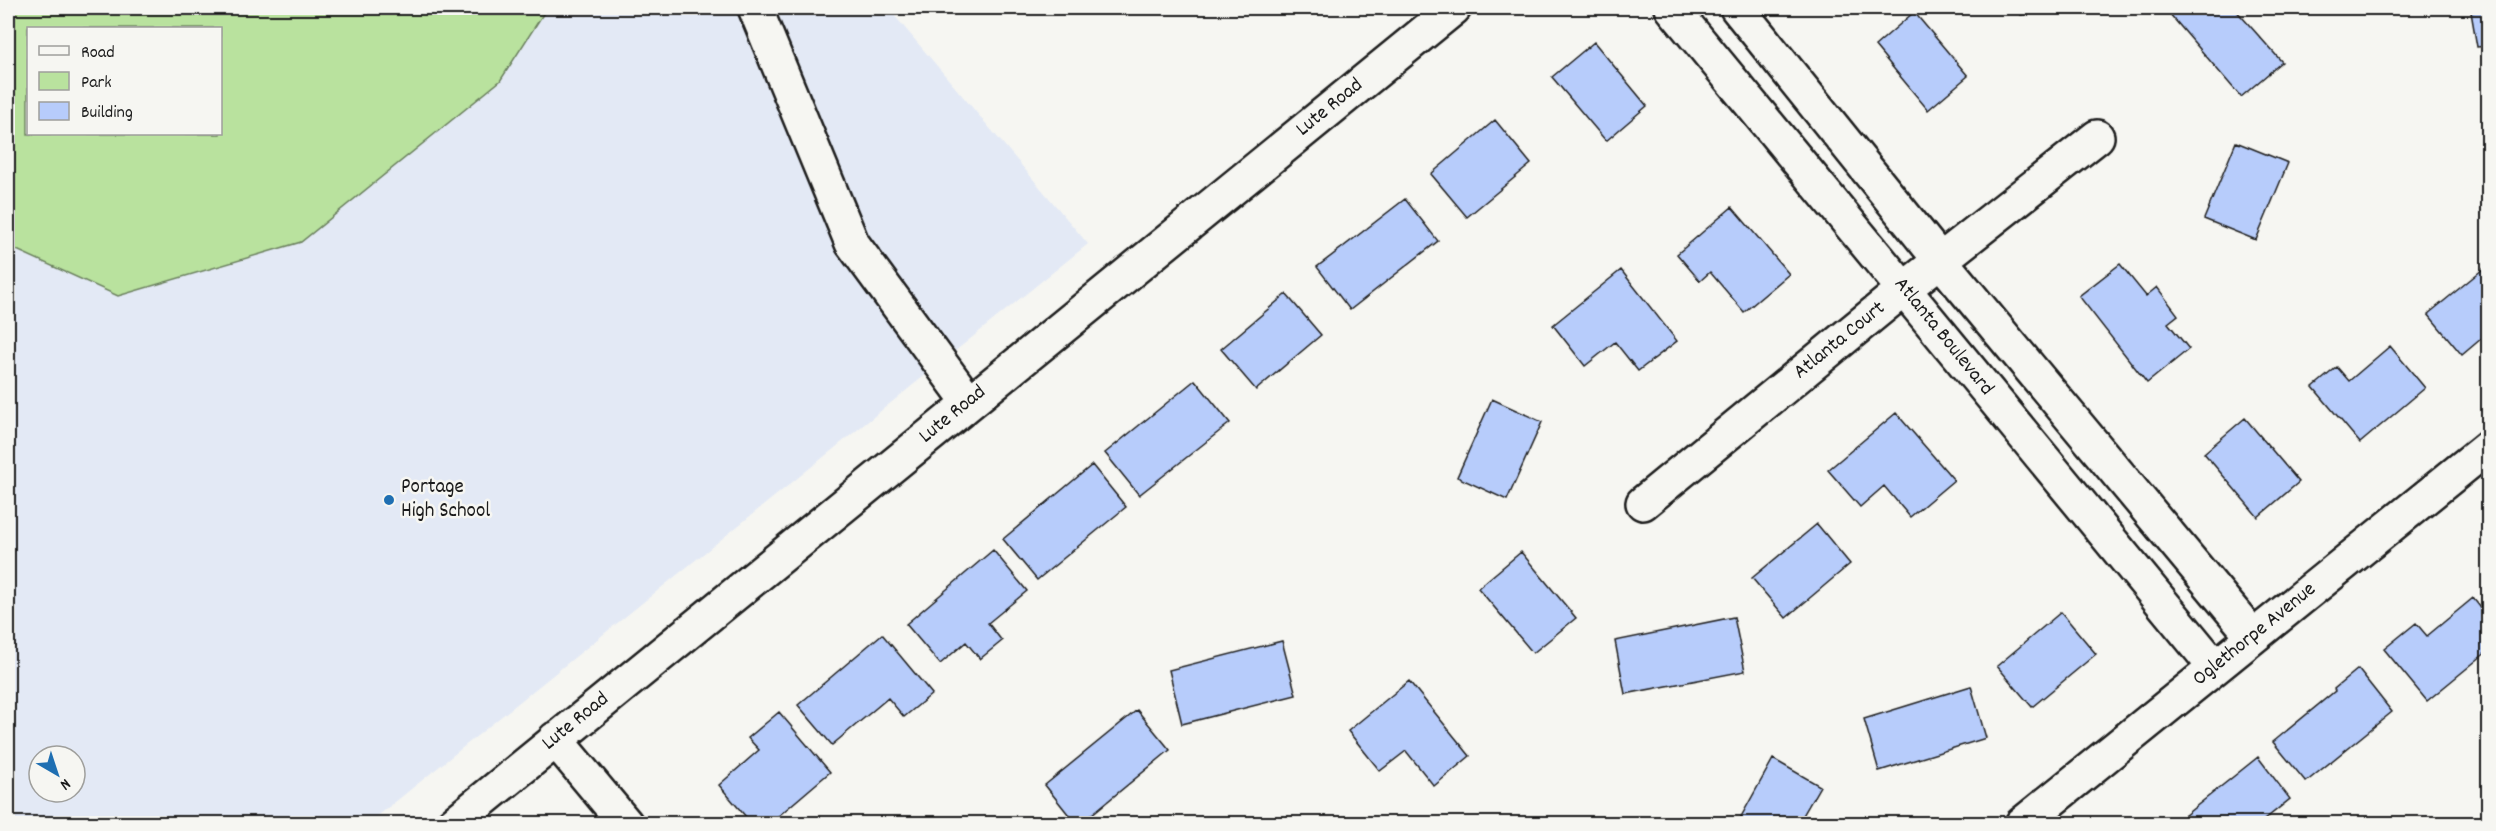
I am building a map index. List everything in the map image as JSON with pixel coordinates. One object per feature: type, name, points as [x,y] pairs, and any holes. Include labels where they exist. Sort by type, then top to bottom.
[{"type":"street","points":[[755,8],[852,243],[969,402]]},
{"type":"street","name":"Lute Road","points":[[453,824],[1454,8]]},
{"type":"street","name":"Atlanta Boulevard","points":[[1672,8],[2214,666]]},
{"type":"street","points":[[1737,8],[1940,261],[2253,636]]},
{"type":"street","name":"Atlanta Court","points":[[1643,503],[1904,289],[2097,137]]},
{"type":"street","name":"Oglethorpe Avenue","points":[[2022,824],[2214,666],[2488,447]]},
{"type":"street","points":[[555,740],[626,824]]},
{"type":"shaded area","name":"Portage High School","points":[[8,8],[888,8],[1088,244],[369,823],[8,823]]},
{"type":"green space","points":[[8,8],[547,8],[500,81],[301,242],[118,296],[8,246]]},
{"type":"building","points":[[2020,8],[2064,8],[2021,15]]},
{"type":"building","points":[[2175,8],[2234,8],[2282,62],[2241,97],[2169,13]]},
{"type":"building","points":[[2488,9],[2488,46],[2477,47],[2471,12]]},
{"type":"building","points":[[1914,12],[1968,76],[1928,110],[1875,46]]},
{"type":"building","points":[[1594,42],[1647,106],[1606,141],[1552,77]]},
{"type":"building","points":[[1495,120],[1531,164],[1467,217],[1431,174]]},
{"type":"building","points":[[2236,142],[2288,163],[2256,240],[2204,219]]},
{"type":"building","points":[[1405,199],[1438,241],[1350,310],[1317,267]]},
{"type":"building","points":[[1732,207],[1789,274],[1744,312],[1710,272],[1700,281],[1677,254]]},
{"type":"building","points":[[2120,264],[2146,296],[2157,287],[2178,315],[2168,323],[2189,349],[2147,383],[2079,296]]},
{"type":"building","points":[[2488,265],[2488,333],[2462,355],[2428,314]]},
{"type":"building","points":[[1621,270],[1677,341],[1638,371],[1615,342],[1585,366],[1553,325]]},
{"type":"building","points":[[1286,294],[1321,335],[1256,390],[1221,349]]},
{"type":"building","points":[[2390,346],[2425,388],[2360,443],[2313,387],[2337,367],[2349,381]]},
{"type":"building","points":[[1195,380],[1230,423],[1139,495],[1105,453]]},
{"type":"building","points":[[1492,399],[1542,422],[1507,500],[1457,477]]},
{"type":"building","points":[[1896,413],[1954,480],[1910,517],[1884,486],[1860,507],[1828,470]]},
{"type":"building","points":[[2245,418],[2299,482],[2258,517],[2204,453]]},
{"type":"building","points":[[1092,465],[1126,507],[1037,580],[1003,539]]},
{"type":"building","points":[[1817,524],[1850,564],[1786,618],[1752,578]]},
{"type":"building","points":[[993,550],[1027,591],[988,623],[1002,641],[980,659],[966,642],[940,664],[906,624]]},
{"type":"building","points":[[1521,552],[1576,618],[1533,653],[1478,588]]},
{"type":"building","points":[[2473,598],[2488,617],[2488,651],[2427,701],[2384,649],[2416,623],[2427,636]]},
{"type":"building","points":[[2061,612],[2096,654],[2032,707],[1997,666]]},
{"type":"building","points":[[1734,617],[1745,671],[1625,694],[1615,641]]},
{"type":"building","points":[[882,634],[932,694],[904,717],[888,698],[832,745],[798,705]]},
{"type":"building","points":[[1282,641],[1296,695],[1182,724],[1169,670]]},
{"type":"building","points":[[2358,669],[2392,712],[2306,782],[2273,742]]},
{"type":"building","points":[[1409,681],[1470,756],[1434,786],[1406,751],[1380,771],[1348,731]]},
{"type":"building","points":[[1971,686],[1986,738],[1879,771],[1864,719]]},
{"type":"building","points":[[1137,710],[1170,750],[1080,824],[1076,824],[1045,785]]},
{"type":"building","points":[[779,712],[830,772],[769,824],[752,824],[719,785],[759,750],[748,738]]},
{"type":"building","points":[[2258,757],[2290,799],[2259,824],[2174,824]]},
{"type":"building","points":[[1773,759],[1820,786],[1801,819],[1809,824],[1737,824]]},
{"type":"place","name":"Portage High School","points":[[389,500]]}]
